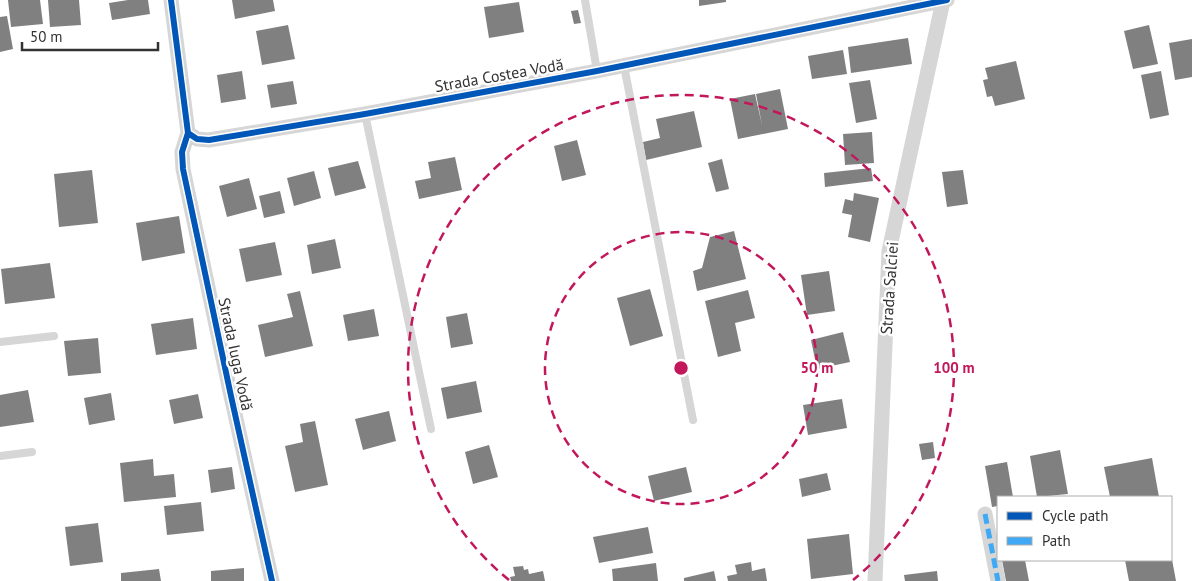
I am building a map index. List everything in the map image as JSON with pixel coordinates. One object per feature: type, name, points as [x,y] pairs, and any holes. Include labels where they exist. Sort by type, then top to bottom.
[{"type":"street","points":[[171,0],[188,133]]},
{"type":"street","name":"Strada Costea Vodă","points":[[188,133],[197,139],[209,140],[364,114],[624,66],[947,0]]},
{"type":"street","name":"Strada Salciei","points":[[875,581],[889,250],[943,1]]},
{"type":"street","name":"Strada Iuga Vodă","points":[[188,133],[182,152],[183,169],[272,581]]},
{"type":"street","points":[[985,514],[998,581]]},
{"type":"lane","points":[[585,0],[597,71]]},
{"type":"lane","points":[[624,66],[693,420]]},
{"type":"lane","points":[[364,114],[431,429]]},
{"type":"lane","points":[[0,342],[54,336]]},
{"type":"lane","points":[[0,456],[32,452]]},
{"type":"building","points":[[8,0],[40,0],[43,24],[11,27]]},
{"type":"building","points":[[48,0],[79,0],[81,25],[50,27]]},
{"type":"building","points":[[128,0],[148,0],[150,14],[112,20],[109,3]]},
{"type":"building","points":[[232,0],[273,0],[275,11],[235,19]]},
{"type":"building","points":[[699,0],[726,0],[726,2],[699,6]]},
{"type":"building","points":[[519,2],[524,32],[489,38],[484,7]]},
{"type":"building","points":[[578,10],[581,23],[574,24],[571,11]]},
{"type":"building","points":[[7,16],[13,49],[0,52],[0,17]]},
{"type":"building","points":[[288,25],[295,59],[262,65],[256,31]]},
{"type":"building","points":[[1149,25],[1158,64],[1133,69],[1124,31]]},
{"type":"building","points":[[908,38],[912,64],[851,73],[848,47]]},
{"type":"building","points":[[1192,39],[1192,77],[1175,80],[1169,43]]},
{"type":"building","points":[[843,50],[847,74],[812,79],[808,56]]},
{"type":"building","points":[[1016,61],[1025,99],[995,106],[992,96],[987,97],[983,80],[988,79],[985,68]]},
{"type":"building","points":[[242,71],[246,99],[221,103],[217,75]]},
{"type":"building","points":[[1161,71],[1169,115],[1150,119],[1141,75]]},
{"type":"building","points":[[870,80],[877,119],[856,123],[849,83]]},
{"type":"building","points":[[293,81],[297,104],[271,108],[267,85]]},
{"type":"building","points":[[780,89],[788,129],[738,139],[730,99],[755,94],[762,125],[756,94]]},
{"type":"building","points":[[694,111],[702,147],[646,160],[643,142],[660,138],[656,119]]},
{"type":"building","points":[[872,132],[874,163],[845,165],[843,134]]},
{"type":"building","points":[[577,140],[586,175],[562,181],[554,146]]},
{"type":"building","points":[[455,157],[462,190],[419,199],[415,181],[431,178],[428,162]]},
{"type":"building","points":[[722,159],[729,189],[716,192],[708,163]]},
{"type":"building","points":[[358,161],[366,188],[335,196],[328,168]]},
{"type":"building","points":[[871,168],[873,181],[825,187],[824,173]]},
{"type":"building","points":[[92,170],[98,223],[59,227],[54,174]]},
{"type":"building","points":[[963,170],[968,204],[947,207],[942,172]]},
{"type":"building","points":[[314,171],[321,198],[294,206],[287,178]]},
{"type":"building","points":[[249,178],[257,209],[227,217],[219,186]]},
{"type":"building","points":[[280,191],[285,213],[264,218],[259,196]]},
{"type":"building","points":[[854,193],[879,198],[870,242],[848,237],[852,215],[842,213],[845,199],[853,201]]},
{"type":"building","points":[[179,216],[185,253],[142,261],[136,223]]},
{"type":"building","points":[[734,231],[746,279],[697,291],[693,271],[702,268],[710,237]]},
{"type":"building","points":[[335,239],[341,268],[312,274],[307,245]]},
{"type":"building","points":[[275,242],[282,275],[246,282],[239,249]]},
{"type":"building","points":[[50,263],[55,298],[5,304],[1,269]]},
{"type":"building","points":[[829,271],[835,311],[807,315],[801,275]]},
{"type":"building","points":[[650,289],[663,336],[630,346],[617,298]]},
{"type":"building","points":[[748,290],[755,318],[735,323],[741,351],[718,357],[705,301]]},
{"type":"building","points":[[300,291],[313,346],[265,357],[258,325],[293,317],[287,294]]},
{"type":"building","points":[[374,309],[379,336],[348,341],[343,315]]},
{"type":"building","points":[[467,313],[473,344],[451,348],[446,317]]},
{"type":"building","points":[[193,318],[197,349],[156,355],[151,324]]},
{"type":"building","points":[[843,332],[850,362],[817,369],[811,340]]},
{"type":"building","points":[[98,338],[101,373],[68,376],[64,341]]},
{"type":"building","points":[[476,381],[482,412],[447,419],[441,388]]},
{"type":"building","points":[[28,390],[34,422],[0,427],[0,395]]},
{"type":"building","points":[[111,393],[115,420],[89,425],[84,398]]},
{"type":"building","points":[[198,394],[203,418],[174,424],[169,400]]},
{"type":"building","points":[[842,399],[847,428],[808,435],[803,405]]},
{"type":"building","points":[[389,411],[396,441],[363,450],[355,419]]},
{"type":"building","points":[[315,421],[328,485],[295,492],[285,446],[303,442],[300,424]]},
{"type":"building","points":[[933,442],[935,458],[922,460],[919,444]]},
{"type":"building","points":[[489,445],[498,477],[473,484],[465,452]]},
{"type":"building","points":[[1060,450],[1068,494],[1037,496],[1030,456]]},
{"type":"building","points":[[1152,458],[1159,496],[1110,496],[1104,467]]},
{"type":"building","points":[[153,459],[154,476],[174,474],[176,497],[124,502],[120,463]]},
{"type":"building","points":[[1007,462],[1013,496],[997,496],[997,506],[992,507],[985,466]]},
{"type":"building","points":[[232,467],[235,489],[211,493],[208,470]]},
{"type":"building","points":[[686,467],[692,492],[654,501],[648,476]]},
{"type":"building","points":[[827,473],[831,490],[802,497],[799,479]]},
{"type":"building","points":[[201,502],[204,531],[167,535],[164,506]]},
{"type":"building","points":[[98,523],[103,562],[70,566],[65,527]]},
{"type":"building","points":[[648,527],[653,553],[599,563],[593,537]]},
{"type":"building","points":[[849,534],[853,574],[811,579],[807,539]]},
{"type":"building","points":[[1172,559],[1176,581],[1129,581],[1125,561],[1172,561]]},
{"type":"building","points":[[1002,561],[1025,561],[1029,581],[1006,581]]},
{"type":"building","points":[[751,562],[752,571],[765,568],[767,581],[728,581],[727,576],[737,574],[735,565]]},
{"type":"building","points":[[656,563],[658,581],[613,581],[612,569]]},
{"type":"building","points":[[523,566],[524,570],[528,569],[529,574],[543,571],[545,581],[511,581],[510,577],[515,576],[513,567]]},
{"type":"building","points":[[244,568],[244,581],[211,581],[211,571]]},
{"type":"building","points":[[159,569],[161,581],[121,581],[121,573]]},
{"type":"building","points":[[714,571],[716,581],[684,581],[684,578]]},
{"type":"building","points":[[937,571],[938,581],[905,581],[904,575]]},
{"type":"marked path","points":[[985,514],[998,581]]},
{"type":"cycle path","points":[[171,0],[188,133],[182,152],[183,169],[272,581]]},
{"type":"cycle path","points":[[188,133],[197,139],[209,140],[365,114],[597,71],[947,0]]}]
